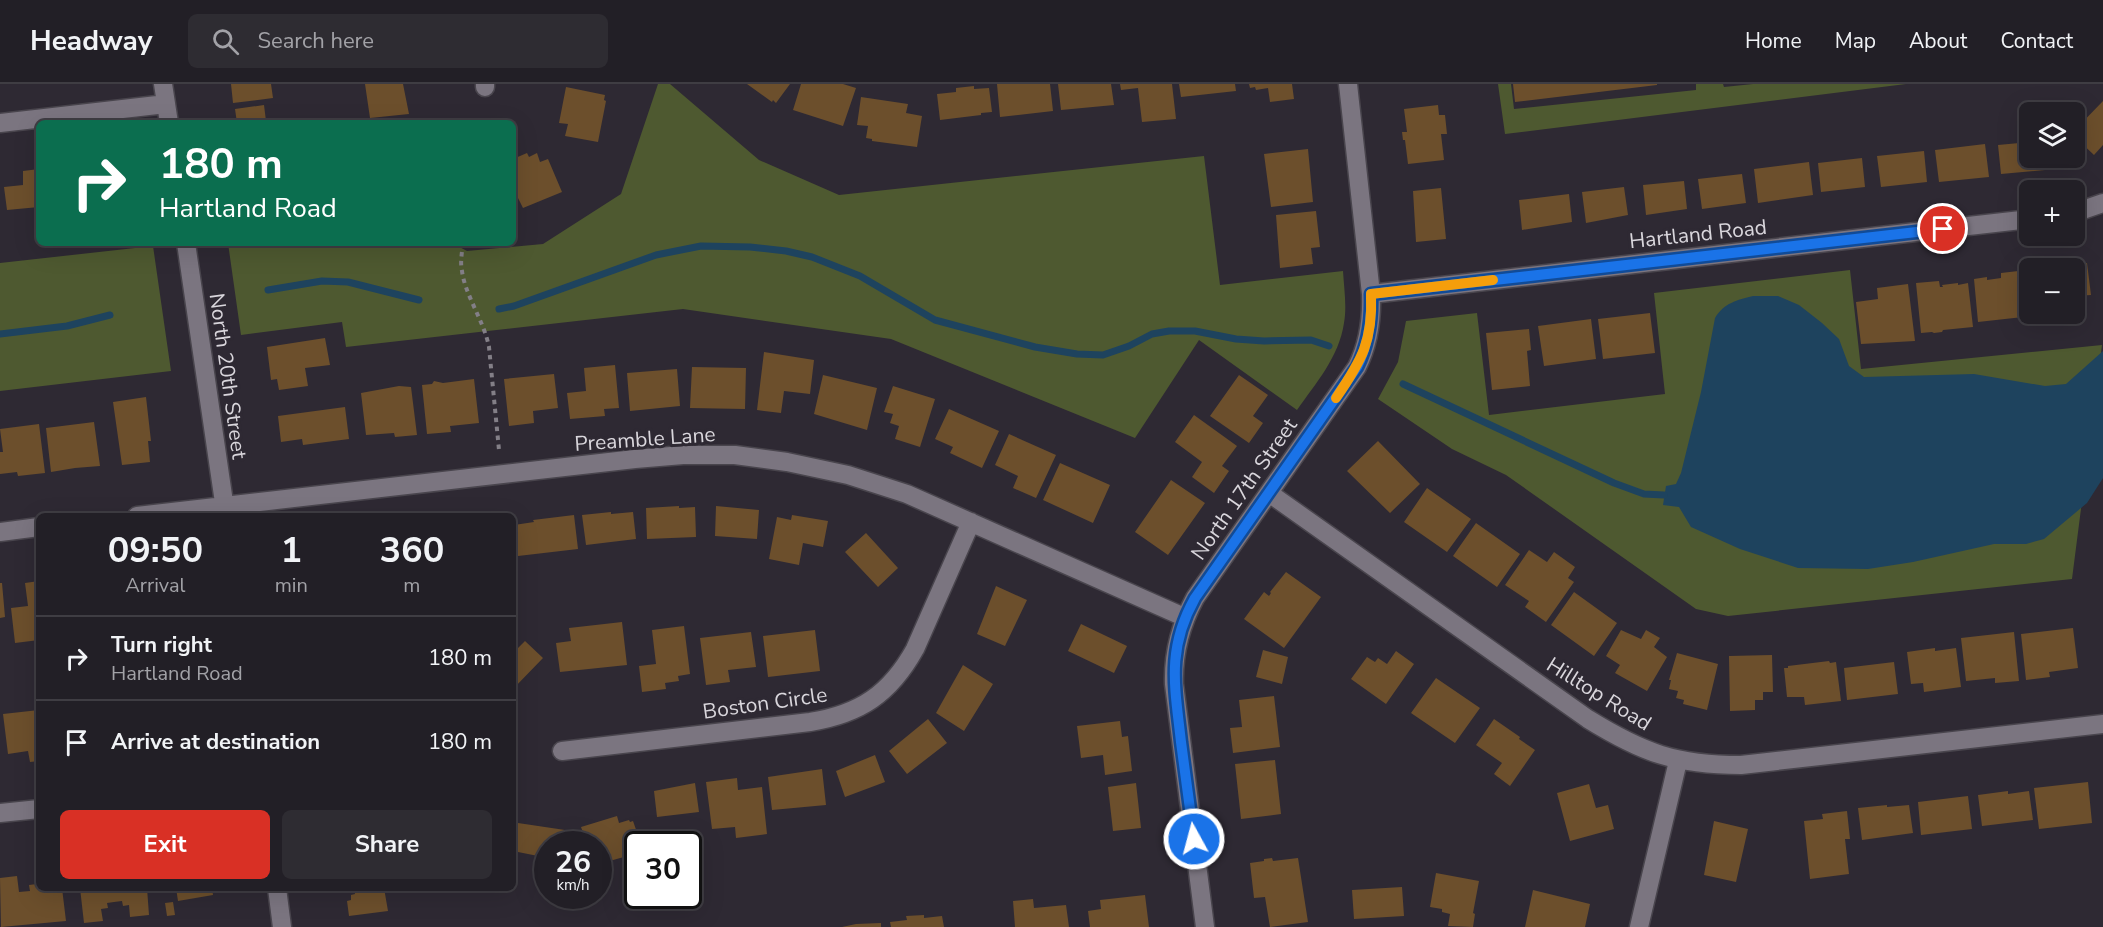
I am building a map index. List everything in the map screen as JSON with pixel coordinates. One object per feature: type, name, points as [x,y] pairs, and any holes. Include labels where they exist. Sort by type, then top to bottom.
[{"type":"street","points":[[163,84],[169,120]]},
{"type":"street","name":"North 17th Street","points":[[1205,927],[1174,684],[1176,649],[1184,617],[1195,598],[1357,367],[1369,335],[1372,314],[1371,294],[1348,84]]},
{"type":"street","points":[[0,123],[166,104]]},
{"type":"street","points":[[2085,209],[2103,203]]},
{"type":"street","name":"Hartland Road","points":[[1371,294],[2019,220]]},
{"type":"street","name":"North 20th Street","points":[[186,246],[225,511]]},
{"type":"street","name":"Preamble Lane","points":[[189,513],[225,511],[635,459],[683,455],[735,455],[787,462],[848,475],[907,494],[1184,617]]},
{"type":"street","name":"Hilltop Road","points":[[1269,493],[1588,719],[1622,740],[1678,760],[1714,765],[1741,765],[2103,724]]},
{"type":"street","name":"Boston Circle","points":[[562,751],[830,719],[865,705],[888,687],[904,669],[971,522]]},
{"type":"street","points":[[0,532],[36,527]]},
{"type":"street","points":[[1640,927],[1678,760]]},
{"type":"street","points":[[0,813],[36,809]]},
{"type":"street","points":[[277,891],[282,927]]},
{"type":"path","points":[[463,246],[462,274],[486,331],[489,347],[499,450]]},
{"type":"green space","points":[[658,84],[670,84],[759,160],[839,195],[1204,156],[1220,285],[1343,271],[1345,317],[1332,358],[1297,410],[1199,340],[1135,438],[891,339],[683,309],[346,347],[342,322],[241,335],[228,246],[458,246],[467,251],[543,244],[621,194]]},
{"type":"green space","points":[[1498,84],[1511,84],[1514,109],[1696,90],[1696,84],[1723,84],[1724,87],[1753,84],[1906,84],[1505,134]]},
{"type":"green space","points":[[153,246],[171,371],[0,391],[0,263]]},
{"type":"green space","points":[[1850,270],[1861,369],[2102,345],[2072,579],[1728,616],[1696,609],[1506,475],[1452,449],[1378,399],[1398,362],[1406,321],[1477,313],[1489,415],[1665,394],[1654,293]]},
{"type":"water","points":[[1753,296],[1778,296],[1799,305],[1839,339],[1849,366],[1864,377],[1974,374],[2045,386],[2066,384],[2103,351],[2103,478],[2087,503],[2044,539],[2026,544],[1994,544],[1913,562],[1868,569],[1798,568],[1740,549],[1691,527],[1679,507],[1663,505],[1666,486],[1676,484],[1681,473],[1701,392],[1715,318],[1727,306]]},
{"type":"building","points":[[231,84],[271,84],[273,98],[233,103]]},
{"type":"building","points":[[365,84],[403,84],[409,114],[370,118]]},
{"type":"building","points":[[747,84],[790,84],[776,103]]},
{"type":"building","points":[[801,84],[843,84],[856,88],[843,126],[793,110]]},
{"type":"building","points":[[997,84],[1050,84],[1053,111],[1000,117]]},
{"type":"building","points":[[1058,84],[1111,84],[1114,105],[1061,110]]},
{"type":"building","points":[[1120,84],[1172,84],[1176,119],[1142,122],[1138,88],[1121,90]]},
{"type":"building","points":[[1179,84],[1235,84],[1236,91],[1181,97]]},
{"type":"building","points":[[1249,84],[1292,84],[1294,99],[1270,102],[1268,88],[1256,90],[1255,87],[1250,88]]},
{"type":"building","points":[[1513,84],[1657,84],[1657,85],[1515,102]]},
{"type":"building","points":[[974,86],[974,89],[989,88],[992,112],[940,120],[937,94],[956,92],[956,88]]},
{"type":"building","points":[[566,87],[605,95],[604,100],[606,101],[598,142],[565,136],[568,124],[559,123]]},
{"type":"building","points":[[861,97],[908,104],[906,113],[922,116],[917,147],[872,141],[866,138],[868,126],[857,125]]},
{"type":"building","points":[[2103,101],[2103,145],[2094,155],[2085,146],[2085,120]]},
{"type":"building","points":[[264,105],[266,120],[237,120],[235,109]]},
{"type":"building","points":[[1438,105],[1439,115],[1445,115],[1447,134],[1441,134],[1444,160],[1408,164],[1402,132],[1407,132],[1404,109]]},
{"type":"building","points":[[2019,143],[2019,168],[2045,168],[2045,170],[2001,174],[1998,145]]},
{"type":"building","points":[[1985,144],[1989,177],[1939,182],[1935,150]]},
{"type":"building","points":[[1308,149],[1313,202],[1271,207],[1264,154]]},
{"type":"building","points":[[1924,151],[1927,182],[1881,187],[1877,156]]},
{"type":"building","points":[[527,153],[529,157],[537,153],[540,162],[548,159],[562,192],[523,208],[516,194],[516,158]]},
{"type":"building","points":[[1862,158],[1865,187],[1821,192],[1818,163]]},
{"type":"building","points":[[1809,162],[1813,195],[1758,203],[1754,169]]},
{"type":"building","points":[[36,169],[36,207],[7,210],[4,187],[23,185],[23,171]]},
{"type":"building","points":[[1742,174],[1746,203],[1702,209],[1698,179]]},
{"type":"building","points":[[1684,181],[1687,209],[1646,215],[1643,185]]},
{"type":"building","points":[[1624,187],[1628,215],[1586,223],[1582,192]]},
{"type":"building","points":[[1441,188],[1446,239],[1416,242],[1413,191]]},
{"type":"building","points":[[1569,194],[1572,222],[1522,230],[1519,200]]},
{"type":"building","points":[[1316,211],[1320,247],[1311,248],[1313,264],[1280,268],[1276,215]]},
{"type":"building","points":[[2085,263],[2087,263],[2091,295],[2085,295]]},
{"type":"building","points":[[2019,271],[2019,317],[1978,322],[1974,279],[2001,278],[2001,273]]},
{"type":"building","points":[[1939,281],[1940,287],[1968,283],[1973,327],[1921,333],[1916,283]]},
{"type":"building","points":[[1908,284],[1915,341],[1861,344],[1856,302],[1878,299],[1877,288]]},
{"type":"building","points":[[1650,313],[1655,353],[1603,359],[1598,319]]},
{"type":"building","points":[[1591,319],[1596,359],[1544,366],[1538,326]]},
{"type":"building","points":[[1529,329],[1531,350],[1527,351],[1530,386],[1492,390],[1486,333]]},
{"type":"building","points":[[325,338],[330,365],[305,368],[308,386],[279,390],[277,379],[271,380],[267,347]]},
{"type":"building","points":[[764,352],[814,360],[810,394],[784,391],[781,413],[757,410]]},
{"type":"building","points":[[615,365],[619,408],[604,409],[605,416],[570,419],[567,393],[586,391],[584,368]]},
{"type":"building","points":[[692,367],[746,368],[745,409],[690,408]]},
{"type":"building","points":[[677,369],[680,406],[630,411],[627,373]]},
{"type":"building","points":[[554,374],[558,408],[533,411],[534,423],[509,426],[504,379]]},
{"type":"building","points":[[823,375],[877,388],[867,430],[814,414]]},
{"type":"building","points":[[1239,375],[1268,395],[1253,416],[1263,423],[1249,443],[1210,416]]},
{"type":"building","points":[[474,379],[479,423],[450,426],[451,432],[427,434],[422,385],[432,384],[434,381],[443,383]]},
{"type":"building","points":[[399,386],[411,387],[417,435],[395,437],[394,433],[366,435],[361,393]]},
{"type":"building","points":[[893,386],[935,399],[920,447],[895,439],[899,426],[890,423],[893,414],[884,412]]},
{"type":"building","points":[[146,397],[151,441],[148,441],[150,462],[122,465],[113,402]]},
{"type":"building","points":[[345,407],[349,439],[303,445],[302,439],[281,442],[278,416]]},
{"type":"building","points":[[949,409],[999,431],[982,468],[950,453],[953,447],[935,439]]},
{"type":"building","points":[[1194,415],[1237,446],[1222,466],[1229,471],[1214,493],[1192,477],[1202,462],[1175,442]]},
{"type":"building","points":[[94,422],[100,466],[51,472],[46,428]]},
{"type":"building","points":[[39,424],[45,473],[18,476],[17,472],[0,474],[0,452],[3,452],[0,429]]},
{"type":"building","points":[[1009,434],[1056,455],[1036,498],[1013,488],[1018,476],[995,465]]},
{"type":"building","points":[[1378,441],[1420,484],[1390,513],[1347,471]]},
{"type":"building","points":[[1060,463],[1110,485],[1093,523],[1043,500]]},
{"type":"building","points":[[1171,480],[1205,503],[1168,555],[1135,532]]},
{"type":"building","points":[[1427,488],[1471,519],[1447,552],[1404,522]]},
{"type":"building","points":[[679,506],[679,508],[695,507],[696,537],[647,539],[646,508]]},
{"type":"building","points":[[716,506],[759,510],[757,539],[715,536]]},
{"type":"building","points":[[611,512],[611,514],[633,512],[636,539],[586,545],[582,515]]},
{"type":"building","points":[[574,515],[578,549],[518,556],[516,525],[534,522],[533,520]]},
{"type":"building","points":[[792,515],[828,521],[823,547],[803,543],[799,565],[769,559],[777,517],[791,520]]},
{"type":"building","points":[[1476,523],[1520,554],[1497,587],[1453,556]]},
{"type":"building","points":[[866,533],[898,568],[878,587],[845,552]]},
{"type":"building","points":[[1529,550],[1547,562],[1554,552],[1575,567],[1568,578],[1574,582],[1546,622],[1525,607],[1529,601],[1505,585]]},
{"type":"building","points":[[1286,572],[1321,597],[1284,648],[1244,619],[1264,592],[1269,596]]},
{"type":"building","points":[[36,581],[36,640],[15,643],[11,608],[28,606],[25,583]]},
{"type":"building","points":[[0,583],[2,583],[5,617],[0,618]]},
{"type":"building","points":[[996,586],[1027,600],[1005,646],[977,634]]},
{"type":"building","points":[[1574,592],[1617,623],[1594,656],[1551,625]]},
{"type":"building","points":[[622,622],[627,665],[560,672],[556,643],[571,641],[569,628]]},
{"type":"building","points":[[1081,624],[1127,646],[1114,673],[1068,651]]},
{"type":"building","points":[[684,626],[690,674],[678,676],[679,681],[665,683],[666,689],[642,692],[639,666],[656,664],[652,630]]},
{"type":"building","points":[[2073,628],[2078,668],[2049,672],[2050,677],[2026,680],[2021,634]]},
{"type":"building","points":[[815,630],[820,671],[768,677],[763,636]]},
{"type":"building","points":[[1621,630],[1641,639],[1646,630],[1660,638],[1654,647],[1667,657],[1647,691],[1615,673],[1620,665],[1606,656]]},
{"type":"building","points":[[751,632],[756,667],[728,670],[730,682],[706,685],[700,638]]},
{"type":"building","points":[[2014,632],[2019,681],[1995,683],[1995,678],[1966,681],[1961,638]]},
{"type":"building","points":[[525,641],[543,658],[516,686],[516,648]]},
{"type":"building","points":[[1935,648],[1935,651],[1956,648],[1961,687],[1924,692],[1923,683],[1911,684],[1907,652]]},
{"type":"building","points":[[1263,650],[1288,657],[1282,684],[1256,677]]},
{"type":"building","points":[[1396,651],[1414,664],[1386,704],[1351,679],[1367,657],[1375,662],[1378,658],[1387,664]]},
{"type":"building","points":[[1677,653],[1718,664],[1707,710],[1683,704],[1684,700],[1676,698],[1678,691],[1669,689],[1671,680],[1669,680]]},
{"type":"building","points":[[1772,655],[1773,692],[1763,692],[1763,700],[1755,700],[1755,710],[1730,711],[1729,656]]},
{"type":"building","points":[[1829,661],[1830,663],[1836,662],[1841,701],[1805,705],[1804,697],[1787,697],[1784,668]]},
{"type":"building","points":[[1894,662],[1898,694],[1847,700],[1844,668]]},
{"type":"building","points":[[963,665],[993,684],[964,731],[936,713]]},
{"type":"building","points":[[1436,678],[1480,708],[1455,743],[1411,713]]},
{"type":"building","points":[[1274,696],[1280,747],[1233,753],[1230,728],[1242,727],[1239,700]]},
{"type":"building","points":[[36,710],[36,761],[30,762],[28,751],[8,754],[3,714]]},
{"type":"building","points":[[928,719],[947,743],[907,774],[889,751]]},
{"type":"building","points":[[1494,719],[1535,750],[1510,786],[1494,774],[1502,763],[1476,745]]},
{"type":"building","points":[[1120,721],[1122,737],[1128,736],[1132,771],[1105,775],[1103,755],[1081,758],[1077,726]]},
{"type":"building","points":[[875,755],[885,782],[845,797],[836,771]]},
{"type":"building","points":[[1275,760],[1281,814],[1241,819],[1235,764]]},
{"type":"building","points":[[822,769],[826,805],[772,810],[768,777]]},
{"type":"building","points":[[737,778],[738,790],[762,787],[767,834],[736,838],[735,827],[712,829],[706,782]]},
{"type":"building","points":[[2088,782],[2092,823],[2039,829],[2034,788]]},
{"type":"building","points":[[695,783],[699,812],[657,817],[654,791]]},
{"type":"building","points":[[1136,783],[1141,828],[1113,831],[1108,787]]},
{"type":"building","points":[[1589,784],[1596,808],[1608,805],[1614,829],[1570,841],[1557,793]]},
{"type":"building","points":[[2008,791],[2008,794],[2029,791],[2033,820],[1982,826],[1978,795]]},
{"type":"building","points":[[1968,796],[1972,829],[1921,835],[1918,802]]},
{"type":"building","points":[[1887,805],[1887,807],[1909,805],[1913,833],[1862,840],[1858,808]]},
{"type":"building","points":[[1847,811],[1850,839],[1845,839],[1849,874],[1810,879],[1804,821],[1823,819],[1822,814]]},
{"type":"building","points":[[617,816],[619,823],[633,821],[636,831],[624,831],[624,857],[612,860],[612,831],[582,831],[581,827]]},
{"type":"building","points":[[1714,821],[1748,829],[1736,882],[1704,875]]},
{"type":"building","points":[[518,823],[565,830],[534,831],[534,855],[516,852]]},
{"type":"building","points":[[1272,858],[1273,861],[1298,858],[1308,922],[1270,927],[1265,897],[1254,898],[1250,863]]},
{"type":"building","points":[[1436,873],[1479,881],[1473,913],[1475,914],[1473,927],[1448,926],[1450,914],[1442,912],[1442,909],[1430,907]]},
{"type":"building","points":[[17,876],[19,892],[30,891],[29,885],[36,884],[36,891],[62,891],[66,921],[1,927],[0,878]]},
{"type":"building","points":[[1402,887],[1404,916],[1354,919],[1352,890]]},
{"type":"building","points":[[1533,890],[1590,904],[1585,927],[1525,927]]},
{"type":"building","points":[[80,891],[147,891],[149,915],[130,917],[129,905],[123,906],[122,901],[107,903],[108,908],[101,909],[103,921],[84,923]]},
{"type":"building","points":[[176,891],[212,891],[213,895],[178,901]]},
{"type":"building","points":[[354,891],[385,891],[388,911],[349,916],[347,901],[351,900],[351,895],[355,894]]},
{"type":"building","points":[[1145,895],[1149,927],[1090,927],[1088,911],[1101,909],[1100,900]]},
{"type":"building","points":[[1033,899],[1034,908],[1066,905],[1069,927],[1015,927],[1013,901]]},
{"type":"building","points":[[173,902],[175,915],[167,916],[165,903]]},
{"type":"building","points":[[924,915],[924,918],[942,916],[944,927],[891,927],[890,922],[907,920],[906,916]]},
{"type":"building","points":[[881,923],[881,927],[842,927],[856,924]]},
{"type":"waterway","points":[[499,309],[514,306],[656,255],[701,246],[750,247],[812,257],[860,276],[935,320],[1035,347],[1077,354],[1103,355],[1129,346],[1152,334],[1169,331],[1195,331],[1236,339],[1264,341],[1311,340],[1329,346]]},
{"type":"waterway","points":[[268,290],[322,281],[348,282],[419,300]]},
{"type":"waterway","points":[[0,334],[67,326],[110,315]]},
{"type":"waterway","points":[[1403,384],[1614,483],[1644,494],[1664,495]]},
{"type":"slow traffic","points":[[1336,398],[1363,355],[1372,314],[1371,294],[1493,280]]},
{"type":"route","points":[[1194,839],[1174,684],[1176,649],[1184,617],[1357,367],[1369,335],[1372,314],[1371,294],[1943,229]]}]
